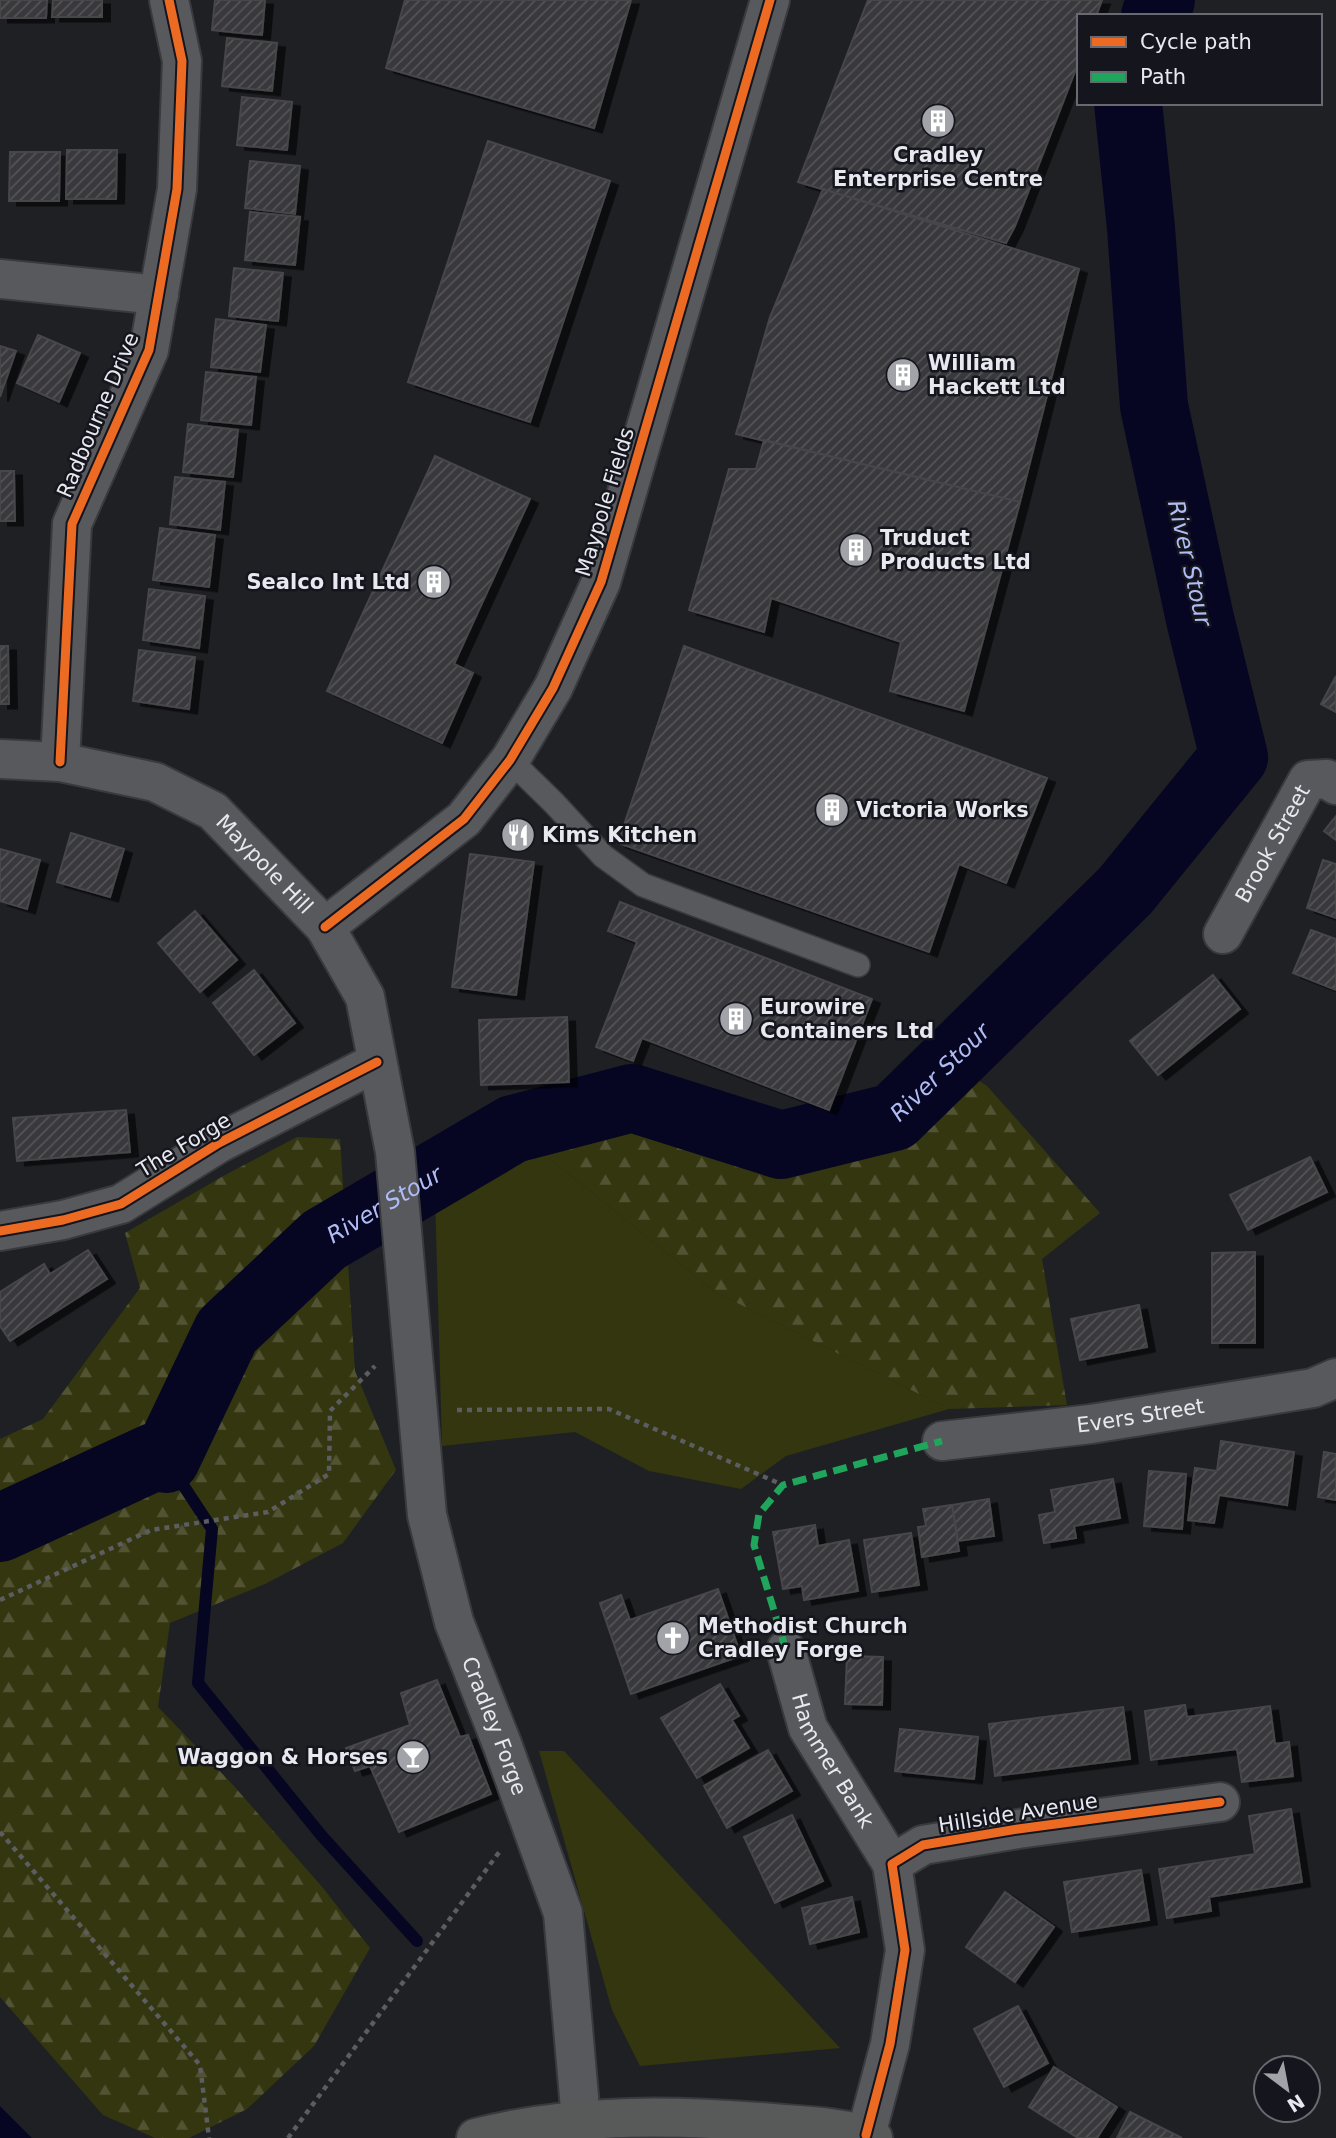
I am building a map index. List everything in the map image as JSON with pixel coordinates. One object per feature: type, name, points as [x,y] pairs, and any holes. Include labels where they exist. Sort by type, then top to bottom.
[{"type":"main road","points":[[475,2138],[570,2122],[714,2118],[804,2126],[870,2137]]},
{"type":"street","name":"Radbourne Drive","points":[[60,762],[72,524],[149,350],[177,189],[181,61],[169,0]]},
{"type":"street","name":"Maypole Fields","points":[[325,927],[464,819],[510,760],[553,688],[601,582],[770,0]]},
{"type":"street","points":[[0,279],[159,295]]},
{"type":"street","name":"Maypole Hill","points":[[0,760],[60,762],[155,782],[213,811],[325,927],[365,997],[395,1152],[410,1331]]},
{"type":"street","name":"Brook Street","points":[[1223,934],[1308,780],[1327,779],[1336,785]]},
{"type":"street","name":"The Forge","points":[[0,1231],[63,1220],[121,1204],[219,1143],[377,1062]]},
{"type":"street","name":"Cradley Forge","points":[[410,1331],[427,1515],[454,1622],[563,1913],[570,2122]]},
{"type":"street","name":"Evers Street","points":[[942,1441],[1091,1424],[1328,1387]]},
{"type":"street","name":"Hammer Bank","points":[[786,1650],[808,1728],[892,1864]]},
{"type":"street","name":"Hillside Avenue","points":[[892,1864],[923,1845],[1018,1829],[1220,1802]]},
{"type":"street","points":[[870,2137],[890,2045],[905,1950],[892,1864]]},
{"type":"lane","points":[[510,760],[603,856],[643,885],[858,965]]},
{"type":"path","points":[[0,1600],[151,1530],[268,1513],[329,1474],[330,1411],[410,1331]]},
{"type":"path","points":[[417,1411],[609,1409],[783,1485]]},
{"type":"path","points":[[288,2138],[528,1814]]},
{"type":"path","points":[[0,1832],[200,2065],[209,2138]]},
{"type":"green space","points":[[952,1063],[987,1086],[1100,1213],[1042,1259],[1067,1405],[949,1409],[715,1292],[513,1129],[632,1098],[781,1145],[894,1117]]},
{"type":"green space","points":[[513,1129],[715,1292],[949,1409],[786,1456],[741,1489],[649,1471],[575,1432],[442,1446],[435,1194],[443,1170]]},
{"type":"green space","points":[[297,1137],[340,1139],[355,1371],[396,1470],[343,1543],[265,1584],[170,1623],[158,1707],[233,1785],[323,1888],[370,1948],[314,2046],[247,2109],[189,2138],[155,2138],[103,2115],[0,1997],[0,1439],[43,1419],[140,1288],[125,1233]]},
{"type":"green space","points":[[539,1751],[564,1751],[840,2048],[640,2066],[612,2010]]},
{"type":"water","points":[[0,2106],[32,2138],[0,2138]]},
{"type":"building","points":[[0,0],[47,0],[46,18],[0,18]]},
{"type":"building","points":[[53,0],[102,0],[102,17],[52,17]]},
{"type":"building","points":[[215,0],[265,0],[262,35],[212,30]]},
{"type":"building","points":[[405,0],[631,0],[594,128],[386,68]]},
{"type":"building","name":"Cradley Enterprise Centre","points":[[868,0],[1102,0],[1097,14],[1077,14],[1077,66],[1006,243],[798,182]]},
{"type":"building","points":[[227,38],[277,43],[272,91],[222,86]]},
{"type":"building","points":[[242,97],[292,102],[287,150],[237,145]]},
{"type":"building","points":[[488,141],[610,181],[530,422],[408,382]]},
{"type":"building","points":[[67,150],[117,150],[116,199],[66,199]]},
{"type":"building","points":[[10,152],[60,152],[59,201],[9,201]]},
{"type":"building","points":[[250,161],[300,166],[295,214],[245,208]]},
{"type":"building","name":"William Hackett Ltd","points":[[823,189],[1079,269],[1020,502],[736,434],[770,317]]},
{"type":"building","points":[[250,212],[300,217],[295,265],[245,260]]},
{"type":"building","points":[[234,268],[283,273],[278,321],[229,316]]},
{"type":"building","points":[[216,319],[266,325],[260,372],[211,367]]},
{"type":"building","points":[[38,335],[80,353],[59,402],[17,383]]},
{"type":"building","points":[[0,346],[16,351],[0,397]]},
{"type":"building","points":[[206,372],[256,377],[251,425],[201,420]]},
{"type":"building","points":[[188,424],[238,430],[233,477],[183,472]]},
{"type":"building","name":"Truduct Products Ltd","points":[[764,440],[1020,502],[964,711],[890,691],[901,642],[771,598],[764,632],[689,610],[729,469],[756,469]]},
{"type":"building","name":"Sealco Int Ltd","points":[[435,456],[530,499],[454,664],[473,673],[442,743],[327,691]]},
{"type":"building","points":[[0,471],[14,471],[15,521],[0,521]]},
{"type":"building","points":[[175,477],[225,482],[220,530],[170,524]]},
{"type":"building","points":[[160,528],[215,535],[209,587],[153,580]]},
{"type":"building","points":[[149,589],[205,596],[199,648],[143,640]]},
{"type":"building","points":[[0,646],[8,646],[9,704],[0,704]]},
{"type":"building","name":"Victoria Works","points":[[684,646],[1047,778],[1006,883],[959,864],[929,952],[618,843]]},
{"type":"building","points":[[139,650],[195,657],[189,709],[133,701]]},
{"type":"building","points":[[1336,676],[1336,712],[1321,704]]},
{"type":"building","points":[[1336,816],[1336,840],[1324,831]]},
{"type":"building","points":[[71,833],[124,849],[110,897],[57,882]]},
{"type":"building","points":[[0,849],[40,860],[27,909],[0,901]]},
{"type":"building","points":[[470,854],[534,862],[516,995],[452,987]]},
{"type":"building","points":[[1323,860],[1336,864],[1336,918],[1307,908]]},
{"type":"building","name":"Eurowire Containers Ltd","points":[[620,902],[872,999],[829,1110],[642,1038],[633,1061],[596,1047],[637,942],[608,931]]},
{"type":"building","points":[[195,911],[237,960],[200,992],[158,943]]},
{"type":"building","points":[[1311,930],[1336,939],[1336,990],[1293,973]]},
{"type":"building","points":[[254,970],[295,1023],[254,1055],[213,1003]]},
{"type":"building","points":[[1213,975],[1240,1009],[1158,1075],[1130,1041]]},
{"type":"building","points":[[567,1017],[569,1082],[481,1085],[479,1020]]},
{"type":"building","points":[[126,1110],[130,1152],[17,1161],[13,1118]]},
{"type":"building","points":[[1310,1157],[1327,1192],[1248,1230],[1230,1195]]},
{"type":"building","points":[[88,1250],[107,1279],[10,1341],[0,1326],[0,1292],[44,1264],[50,1274]]},
{"type":"building","points":[[1255,1252],[1255,1343],[1212,1343],[1212,1253]]},
{"type":"building","points":[[1139,1305],[1147,1347],[1080,1360],[1071,1319]]},
{"type":"building","points":[[1221,1441],[1294,1452],[1287,1505],[1219,1495],[1214,1523],[1188,1520],[1195,1468],[1217,1471]]},
{"type":"building","points":[[1324,1452],[1336,1454],[1336,1500],[1318,1497]]},
{"type":"building","points":[[1149,1471],[1186,1474],[1182,1529],[1144,1526]]},
{"type":"building","points":[[1113,1479],[1120,1518],[1074,1526],[1076,1538],[1044,1543],[1039,1515],[1055,1512],[1051,1490]]},
{"type":"building","points":[[989,1499],[994,1536],[958,1541],[952,1505]]},
{"type":"building","points":[[952,1505],[959,1551],[922,1557],[918,1527],[926,1526],[923,1509]]},
{"type":"building","points":[[815,1525],[818,1546],[849,1540],[858,1591],[804,1600],[802,1586],[783,1589],[773,1532]]},
{"type":"building","points":[[911,1533],[919,1585],[872,1592],[864,1540]]},
{"type":"building","name":"Methodist Church Cradley Forge","points":[[718,1589],[741,1656],[631,1694],[600,1603],[621,1595],[630,1620]]},
{"type":"building","points":[[847,1656],[883,1657],[882,1705],[845,1704]]},
{"type":"building","name":"Waggon & Horses","points":[[437,1680],[460,1737],[468,1735],[491,1794],[399,1832],[370,1766],[355,1771],[346,1748],[410,1725],[401,1693]]},
{"type":"building","points":[[720,1684],[739,1716],[732,1720],[749,1748],[697,1778],[661,1718]]},
{"type":"building","points":[[1185,1705],[1187,1717],[1270,1706],[1275,1744],[1289,1742],[1293,1776],[1242,1782],[1237,1749],[1151,1760],[1145,1711]]},
{"type":"building","points":[[1123,1707],[1130,1759],[995,1776],[989,1724]]},
{"type":"building","points":[[900,1729],[978,1737],[974,1779],[895,1771]]},
{"type":"building","points":[[768,1750],[792,1791],[727,1828],[704,1786]]},
{"type":"building","points":[[1291,1809],[1302,1882],[1209,1897],[1211,1911],[1167,1918],[1159,1869],[1255,1854],[1249,1816]]},
{"type":"building","points":[[792,1815],[823,1881],[775,1903],[744,1837]]},
{"type":"building","points":[[1141,1870],[1149,1920],[1072,1932],[1064,1882]]},
{"type":"building","points":[[1005,1892],[1054,1927],[1015,1982],[966,1947]]},
{"type":"building","points":[[852,1897],[859,1932],[810,1944],[802,1908]]},
{"type":"building","points":[[1018,2006],[1048,2063],[1004,2087],[974,2029]]},
{"type":"building","points":[[1054,2067],[1117,2107],[1097,2138],[1078,2138],[1029,2107]]},
{"type":"building","points":[[1130,2112],[1182,2138],[1117,2138]]},
{"type":"waterway","name":"River Stour","points":[[1156,14],[1161,0]]},
{"type":"waterway","name":"River Stour","points":[[0,1528],[156,1456],[166,1459],[227,1331],[324,1240],[513,1129],[632,1098],[781,1145],[894,1117],[1125,891],[1234,757],[1200,619],[1154,406],[1141,228],[1128,105]]},
{"type":"waterway","points":[[166,1459],[212,1529],[198,1683],[321,1835],[417,1941]]},
{"type":"marked path","points":[[786,1650],[754,1545],[759,1514],[783,1485],[942,1441]]},
{"type":"cycle path","points":[[60,762],[72,524],[149,350],[177,189],[182,61],[169,0]]},
{"type":"cycle path","points":[[325,927],[464,819],[510,760],[553,688],[601,582],[770,0]]},
{"type":"cycle path","points":[[0,1231],[63,1220],[121,1204],[219,1143],[377,1062]]},
{"type":"cycle path","points":[[866,2135],[890,2044],[905,1950],[892,1864],[923,1845],[1018,1829],[1220,1802]]},
{"type":"place","name":"Cradley Enterprise Centre","points":[[938,121]]},
{"type":"place","name":"William Hackett Ltd","points":[[903,375]]},
{"type":"place","name":"Truduct Products Ltd","points":[[856,550]]},
{"type":"place","name":"Sealco Int Ltd","points":[[434,582]]},
{"type":"place","name":"Victoria Works","points":[[832,810]]},
{"type":"place","name":"Kims Kitchen","points":[[518,835]]},
{"type":"place","name":"Eurowire Containers Ltd","points":[[736,1019]]},
{"type":"place","name":"Methodist Church Cradley Forge","points":[[673,1638]]},
{"type":"place","name":"Waggon & Horses","points":[[413,1757]]}]
